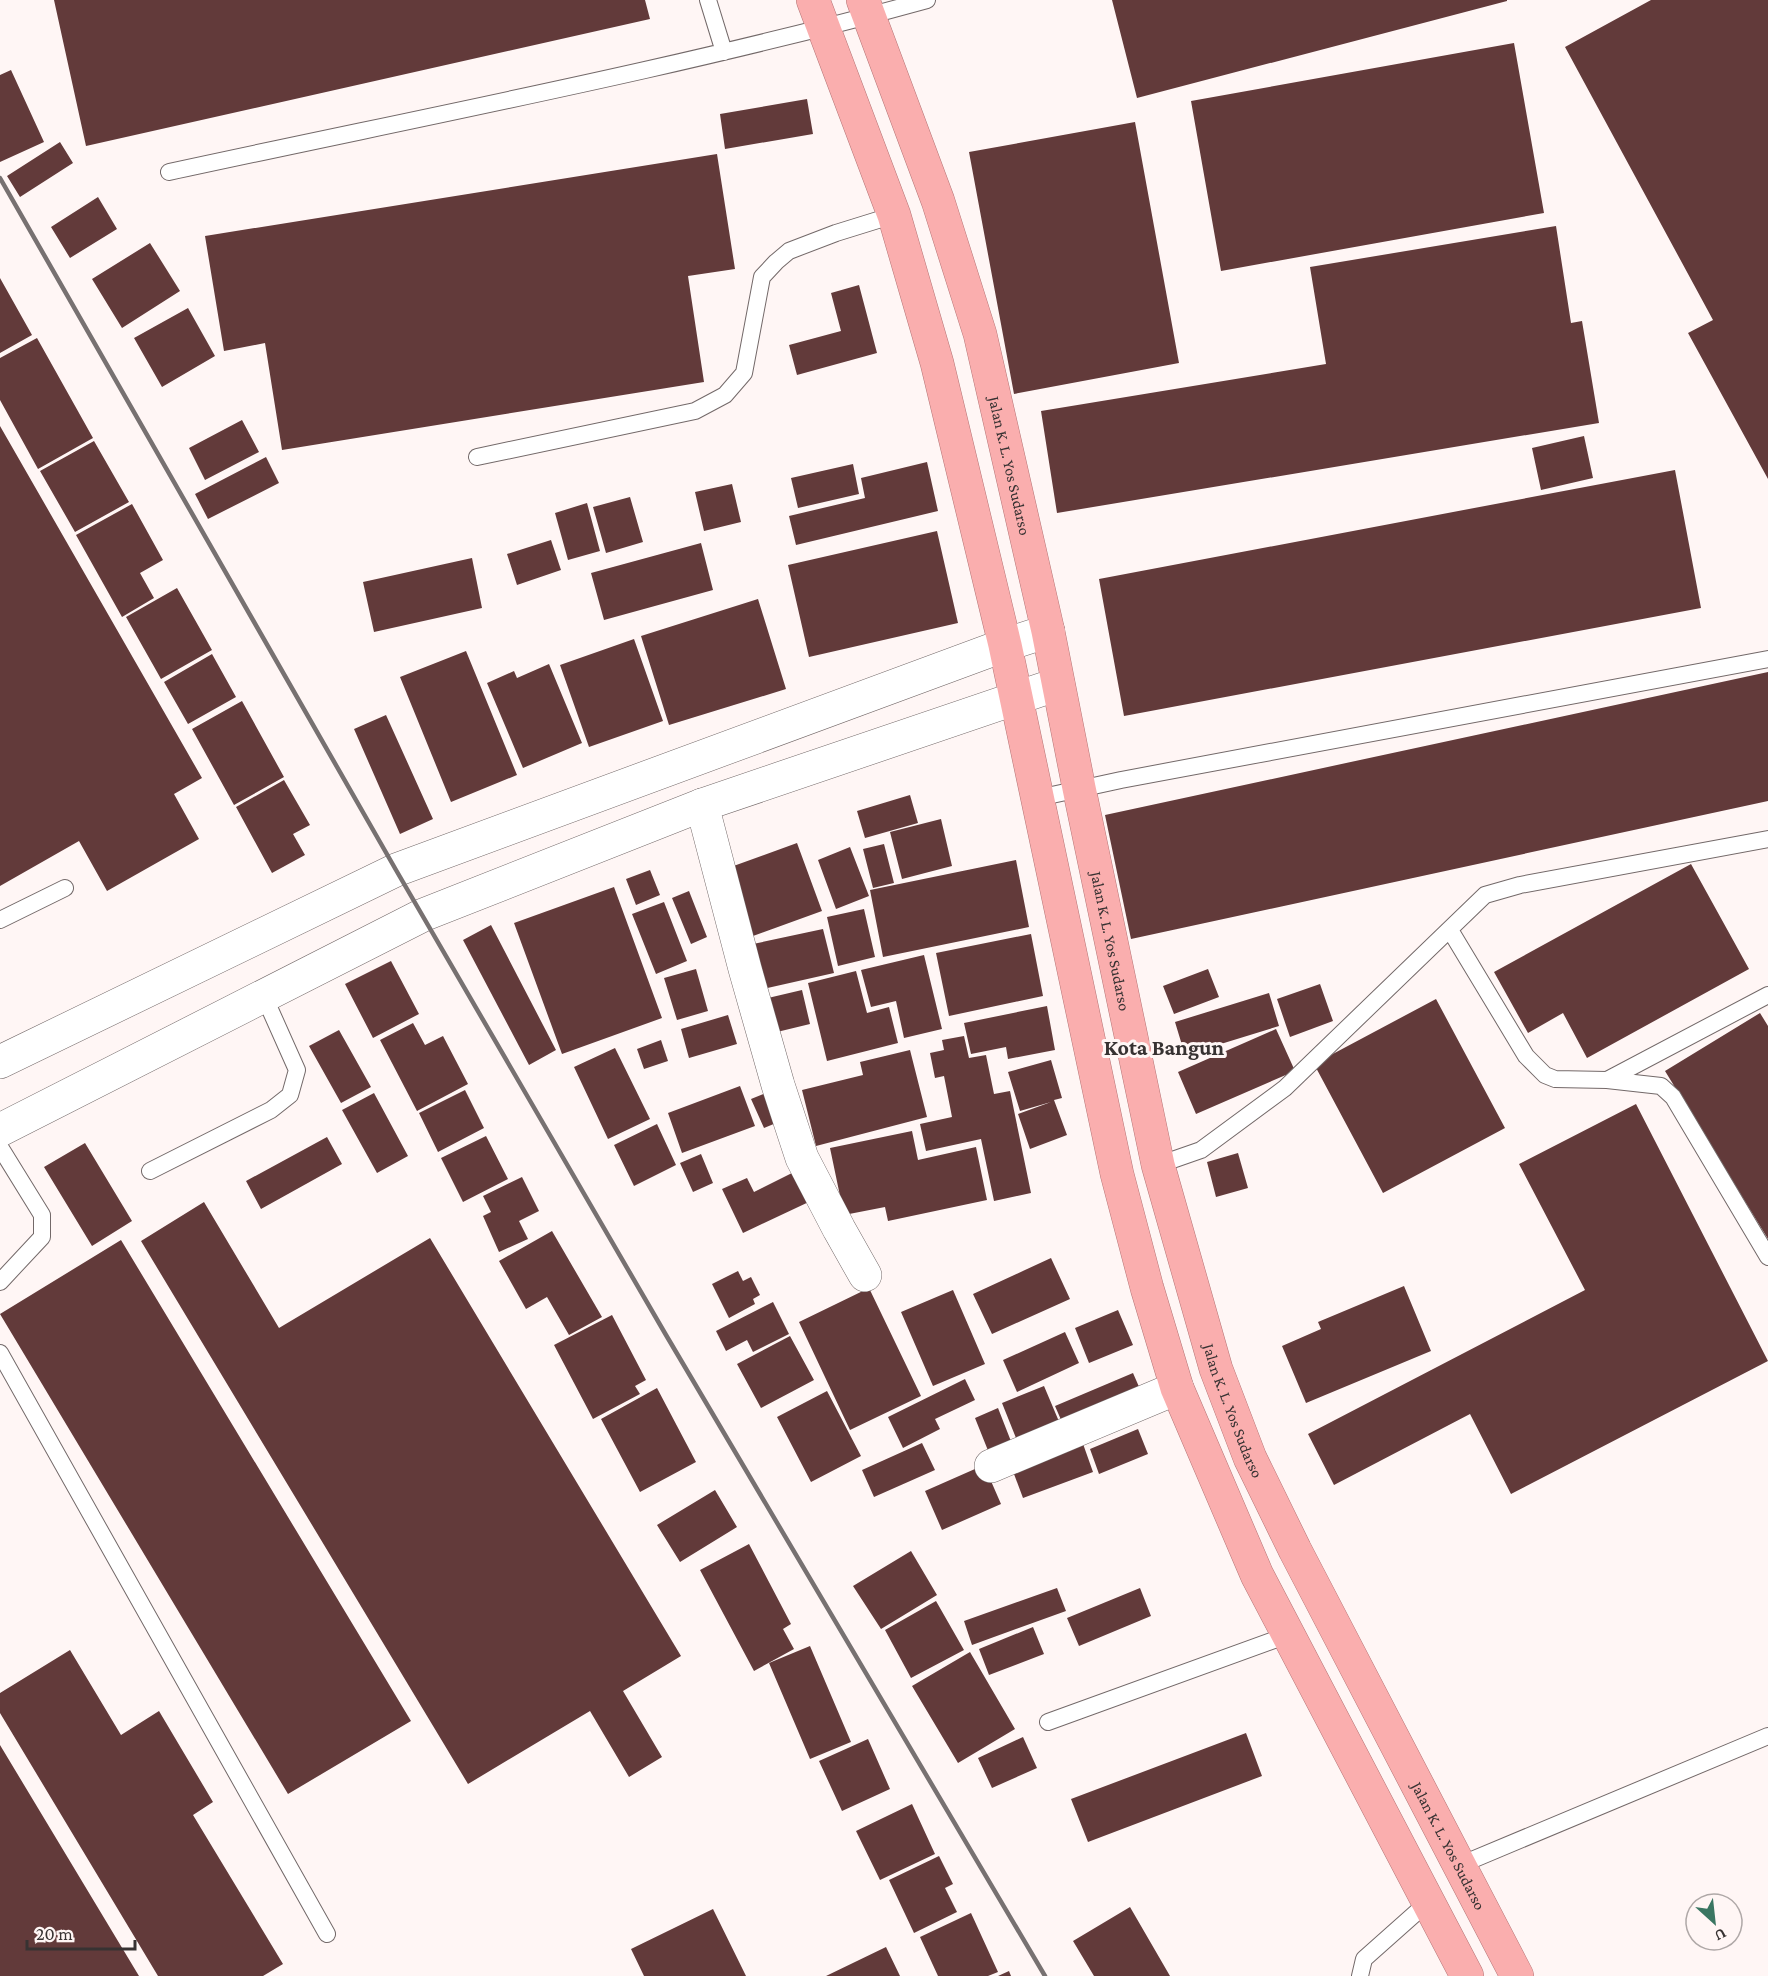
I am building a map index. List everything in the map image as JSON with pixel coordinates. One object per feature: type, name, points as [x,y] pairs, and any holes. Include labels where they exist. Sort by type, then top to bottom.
[{"type":"highway","name":"Jalan K. L. Yos Sudarso","points":[[866,8],[938,201],[980,334],[1048,632],[1158,1165],[1216,1369],[1250,1458],[1295,1550],[1517,1976]]},
{"type":"highway","points":[[818,14],[894,215],[937,363],[1005,645],[1117,1174],[1147,1288],[1177,1388],[1257,1575],[1467,1976]]},
{"type":"street","points":[[0,1062],[396,870],[1005,645],[1048,632]]},
{"type":"street","points":[[0,1130],[423,915],[702,805],[1058,684]]},
{"type":"street","points":[[702,805],[745,969],[778,1085],[802,1158],[838,1229],[865,1275]]},
{"type":"street","points":[[991,1466],[1177,1388]]},
{"type":"lane","points":[[708,0],[724,52]]},
{"type":"lane","points":[[169,172],[724,52],[818,14],[927,0]]},
{"type":"lane","points":[[477,457],[695,411],[725,395],[744,374],[762,277],[776,262],[789,251],[894,215]]},
{"type":"lane","points":[[1038,798],[1079,788],[1768,659]]},
{"type":"lane","points":[[1158,1165],[1202,1150],[1285,1088],[1485,895],[1531,883],[1768,838]]},
{"type":"lane","points":[[0,920],[65,888]]},
{"type":"lane","points":[[1450,930],[1526,1056],[1545,1075],[1555,1079],[1607,1080],[1661,1086],[1673,1097],[1768,1257]]},
{"type":"lane","points":[[1607,1080],[1768,995]]},
{"type":"lane","points":[[150,1171],[271,1110],[290,1095],[297,1070],[264,996]]},
{"type":"lane","points":[[0,1147],[42,1215],[42,1237],[0,1282]]},
{"type":"lane","points":[[0,1353],[327,1934]]},
{"type":"lane","points":[[1048,1722],[1288,1635]]},
{"type":"lane","points":[[1460,1865],[1768,1736]]},
{"type":"lane","points":[[1360,1976],[1364,1959],[1427,1903]]},
{"type":"building","points":[[54,0],[645,0],[650,19],[86,146]]},
{"type":"building","points":[[1112,0],[1507,0],[1507,1],[1137,98]]},
{"type":"building","points":[[1651,0],[1768,0],[1768,479],[1688,333],[1713,320],[1565,47]]},
{"type":"building","points":[[1514,43],[1544,213],[1221,271],[1191,101]]},
{"type":"building","points":[[11,70],[44,142],[0,162],[0,75]]},
{"type":"building","points":[[807,99],[813,134],[725,149],[720,114]]},
{"type":"building","points":[[1135,122],[1179,363],[1014,394],[969,152]]},
{"type":"building","points":[[60,142],[73,163],[20,197],[7,176]]},
{"type":"building","points":[[717,154],[735,269],[688,276],[704,382],[282,450],[265,343],[224,351],[205,236]]},
{"type":"building","points":[[98,197],[117,229],[70,258],[51,227]]},
{"type":"building","points":[[1556,226],[1571,323],[1582,321],[1599,423],[1057,513],[1041,411],[1326,364],[1310,267]]},
{"type":"building","points":[[150,243],[180,291],[122,328],[92,279]]},
{"type":"building","points":[[0,278],[32,335],[0,353]]},
{"type":"building","points":[[859,285],[877,353],[797,375],[789,345],[841,331],[831,293]]},
{"type":"building","points":[[188,308],[215,356],[162,387],[134,338]]},
{"type":"building","points":[[37,338],[93,438],[38,469],[0,400],[0,358]]},
{"type":"building","points":[[242,420],[259,452],[205,480],[189,448]]},
{"type":"building","points":[[0,426],[202,778],[174,794],[199,839],[107,891],[79,841],[0,886]]},
{"type":"building","points":[[1584,436],[1593,478],[1541,490],[1532,448]]},
{"type":"building","points":[[94,441],[129,502],[75,532],[40,471]]},
{"type":"building","points":[[266,457],[279,483],[208,519],[195,494]]},
{"type":"building","points":[[927,462],[938,511],[796,545],[789,516],[865,498],[861,478]]},
{"type":"building","points":[[853,464],[859,494],[798,508],[791,478]]},
{"type":"building","points":[[1675,470],[1701,608],[1124,716],[1099,579]]},
{"type":"building","points":[[732,484],[741,522],[704,531],[695,492]]},
{"type":"building","points":[[630,497],[643,542],[606,553],[593,507]]},
{"type":"building","points":[[587,503],[600,551],[568,560],[555,513]]},
{"type":"building","points":[[132,504],[163,560],[140,573],[154,598],[122,617],[76,535]]},
{"type":"building","points":[[937,531],[958,623],[809,657],[788,565]]},
{"type":"building","points":[[551,540],[561,570],[517,585],[507,554]]},
{"type":"building","points":[[701,543],[713,590],[604,620],[591,573]]},
{"type":"building","points":[[472,558],[482,608],[374,632],[363,582]]},
{"type":"building","points":[[177,588],[212,650],[161,679],[126,617]]},
{"type":"building","points":[[758,599],[786,689],[669,725],[641,636]]},
{"type":"building","points":[[634,639],[663,721],[589,747],[560,665]]},
{"type":"building","points":[[466,651],[517,775],[451,802],[400,677]]},
{"type":"building","points":[[212,654],[236,697],[188,724],[164,682]]},
{"type":"building","points":[[549,664],[582,743],[523,768],[487,683],[514,671],[517,678]]},
{"type":"building","points":[[1768,672],[1768,801],[1131,939],[1105,815]]},
{"type":"building","points":[[242,701],[284,777],[234,805],[192,729]]},
{"type":"building","points":[[386,715],[433,819],[400,834],[354,729]]},
{"type":"building","points":[[284,780],[310,825],[293,834],[305,855],[272,873],[236,807]]},
{"type":"building","points":[[910,795],[918,823],[865,838],[857,811]]},
{"type":"building","points":[[941,819],[952,866],[902,879],[890,832]]},
{"type":"building","points":[[797,843],[822,911],[753,936],[728,868]]},
{"type":"building","points":[[884,844],[894,883],[873,888],[863,849]]},
{"type":"building","points":[[850,847],[869,896],[836,909],[818,860]]},
{"type":"building","points":[[1016,860],[1029,927],[883,957],[870,890]]},
{"type":"building","points":[[1691,864],[1749,969],[1587,1058],[1563,1013],[1528,1033],[1494,972]]},
{"type":"building","points":[[650,870],[660,895],[636,905],[626,879]]},
{"type":"building","points":[[614,887],[662,1018],[562,1054],[514,923]]},
{"type":"building","points":[[689,891],[707,937],[691,944],[672,898]]},
{"type":"building","points":[[664,902],[687,961],[656,974],[632,914]]},
{"type":"building","points":[[864,909],[875,957],[838,966],[827,917]]},
{"type":"building","points":[[491,925],[556,1050],[529,1065],[463,940]]},
{"type":"building","points":[[823,929],[834,973],[763,989],[753,944]]},
{"type":"building","points":[[1031,934],[1043,996],[949,1016],[936,953]]},
{"type":"building","points":[[924,955],[942,1029],[904,1038],[896,1001],[871,1007],[861,970]]},
{"type":"building","points":[[391,961],[419,1014],[373,1038],[345,984]]},
{"type":"building","points":[[696,969],[708,1011],[677,1020],[664,978]]},
{"type":"building","points":[[1208,969],[1219,997],[1174,1014],[1163,986]]},
{"type":"building","points":[[856,971],[867,1013],[889,1007],[898,1043],[827,1061],[808,983]]},
{"type":"building","points":[[1320,984],[1333,1021],[1290,1037],[1277,999]]},
{"type":"building","points":[[802,990],[810,1024],[777,1032],[768,998]]},
{"type":"building","points":[[1269,993],[1279,1026],[1185,1055],[1175,1022]]},
{"type":"building","points":[[1436,999],[1505,1128],[1383,1193],[1314,1064]]},
{"type":"building","points":[[1047,1006],[1055,1050],[1008,1059],[1006,1047],[971,1054],[964,1023]]},
{"type":"building","points":[[1760,1013],[1768,1026],[1768,1239],[1665,1071]]},
{"type":"building","points":[[728,1015],[737,1044],[689,1058],[681,1029]]},
{"type":"building","points":[[413,1023],[425,1045],[443,1036],[468,1084],[417,1111],[380,1040]]},
{"type":"building","points":[[1276,1029],[1295,1071],[1196,1114],[1178,1072]]},
{"type":"building","points":[[339,1030],[371,1087],[341,1103],[309,1046]]},
{"type":"building","points":[[964,1036],[969,1058],[986,1055],[994,1094],[1010,1091],[1031,1193],[994,1201],[981,1139],[926,1151],[920,1124],[952,1117],[944,1076],[935,1078],[930,1053],[944,1050],[942,1040]]},
{"type":"building","points":[[661,1040],[668,1061],[644,1069],[637,1049]]},
{"type":"building","points":[[615,1048],[650,1119],[608,1139],[574,1067]]},
{"type":"building","points":[[910,1050],[927,1117],[816,1146],[802,1090],[863,1075],[860,1062]]},
{"type":"building","points":[[1051,1060],[1062,1098],[1054,1100],[1067,1135],[1030,1149],[1018,1114],[1051,1102],[1020,1111],[1008,1072]]},
{"type":"building","points":[[740,1086],[755,1126],[682,1153],[668,1113]]},
{"type":"building","points":[[465,1090],[484,1128],[438,1152],[419,1113]]},
{"type":"building","points":[[768,1092],[781,1121],[764,1128],[751,1099]]},
{"type":"building","points":[[374,1093],[408,1156],[377,1173],[342,1110]]},
{"type":"building","points":[[1636,1104],[1768,1361],[1511,1494],[1470,1414],[1334,1485],[1308,1434],[1585,1290],[1519,1164]]},
{"type":"building","points":[[657,1124],[676,1165],[634,1186],[614,1145]]},
{"type":"building","points":[[912,1131],[918,1160],[976,1147],[987,1200],[888,1221],[885,1207],[844,1215],[830,1148]]},
{"type":"building","points":[[486,1136],[508,1179],[463,1202],[441,1158]]},
{"type":"building","points":[[327,1137],[342,1164],[261,1209],[246,1181]]},
{"type":"building","points":[[85,1143],[132,1221],[92,1246],[44,1167]]},
{"type":"building","points":[[1238,1153],[1248,1188],[1216,1197],[1207,1162]]},
{"type":"building","points":[[701,1154],[713,1183],[693,1192],[680,1163]]},
{"type":"building","points":[[798,1170],[813,1200],[743,1233],[722,1189],[747,1178],[754,1192]]},
{"type":"building","points":[[522,1177],[539,1211],[519,1221],[528,1239],[499,1252],[483,1216],[491,1212],[483,1196]]},
{"type":"building","points":[[204,1202],[279,1328],[430,1238],[681,1656],[623,1691],[662,1757],[629,1777],[590,1711],[468,1784],[141,1241]]},
{"type":"building","points":[[552,1231],[602,1317],[569,1335],[547,1297],[526,1309],[499,1261]]},
{"type":"building","points":[[121,1240],[411,1721],[288,1794],[0,1314]]},
{"type":"building","points":[[1051,1258],[1070,1299],[992,1334],[973,1294]]},
{"type":"building","points":[[738,1271],[743,1281],[751,1277],[760,1295],[753,1299],[755,1304],[729,1318],[712,1284]]},
{"type":"building","points":[[1404,1286],[1431,1351],[1306,1403],[1282,1346],[1321,1329],[1318,1322]]},
{"type":"building","points":[[869,1288],[921,1396],[850,1430],[799,1322]]},
{"type":"building","points":[[953,1290],[985,1364],[933,1386],[901,1312]]},
{"type":"building","points":[[773,1302],[789,1334],[753,1352],[747,1340],[726,1351],[716,1331]]},
{"type":"building","points":[[1118,1310],[1133,1345],[1089,1363],[1075,1328]]},
{"type":"building","points":[[612,1315],[646,1380],[635,1386],[640,1394],[593,1419],[554,1345]]},
{"type":"building","points":[[1065,1332],[1079,1363],[1017,1392],[1003,1360]]},
{"type":"building","points":[[790,1336],[814,1380],[761,1408],[737,1364]]},
{"type":"building","points":[[1133,1373],[1143,1396],[1065,1429],[1055,1406]]},
{"type":"building","points":[[965,1379],[975,1400],[935,1419],[940,1429],[903,1448],[888,1417]]},
{"type":"building","points":[[1044,1386],[1063,1431],[1020,1448],[1002,1403]]},
{"type":"building","points":[[657,1388],[696,1462],[640,1492],[601,1419]]},
{"type":"building","points":[[827,1391],[861,1456],[811,1482],[777,1417]]},
{"type":"building","points":[[998,1408],[1014,1449],[991,1458],[975,1418]]},
{"type":"building","points":[[1138,1429],[1148,1454],[1099,1474],[1090,1449]]},
{"type":"building","points":[[1082,1441],[1093,1472],[1023,1498],[1011,1466]]},
{"type":"building","points":[[922,1443],[935,1470],[874,1497],[862,1470]]},
{"type":"building","points":[[984,1465],[1001,1504],[942,1530],[925,1491]]},
{"type":"building","points":[[715,1490],[737,1527],[680,1562],[657,1525]]},
{"type":"building","points":[[749,1544],[791,1624],[783,1629],[794,1649],[754,1671],[700,1570]]},
{"type":"building","points":[[911,1551],[937,1595],[881,1629],[853,1586]]},
{"type":"building","points":[[1057,1588],[1066,1611],[972,1645],[964,1621]]},
{"type":"building","points":[[1140,1588],[1151,1616],[1079,1646],[1067,1618]]},
{"type":"building","points":[[936,1601],[964,1650],[911,1678],[885,1630]]},
{"type":"building","points":[[1033,1627],[1044,1654],[989,1675],[979,1649]]},
{"type":"building","points":[[810,1646],[851,1742],[810,1759],[769,1663]]},
{"type":"building","points":[[70,1650],[121,1735],[159,1711],[213,1802],[193,1815],[283,1964],[263,1976],[158,1976],[0,1713],[0,1693]]},
{"type":"building","points":[[970,1652],[1015,1729],[958,1763],[912,1686]]},
{"type":"building","points":[[1246,1733],[1262,1776],[1088,1842],[1071,1799]]},
{"type":"building","points":[[1023,1737],[1037,1768],[992,1788],[978,1758]]},
{"type":"building","points":[[868,1739],[890,1789],[842,1811],[819,1761]]},
{"type":"building","points":[[0,1745],[139,1976],[0,1976]]},
{"type":"building","points":[[912,1804],[935,1854],[880,1880],[856,1831]]},
{"type":"building","points":[[939,1856],[953,1884],[945,1888],[957,1912],[914,1933],[889,1880]]},
{"type":"building","points":[[1130,1907],[1170,1976],[1094,1976],[1073,1941]]},
{"type":"building","points":[[713,1909],[746,1976],[644,1976],[631,1949]]},
{"type":"building","points":[[971,1913],[998,1972],[988,1976],[938,1976],[920,1937]]},
{"type":"building","points":[[886,1947],[900,1976],[826,1976]]},
{"type":"building","points":[[1009,1971],[1011,1976],[998,1976]]},
{"type":"railway","points":[[0,178],[396,870],[666,1335],[1045,1976]]},
{"type":"district","name":"Kota Bangun","points":[[1164,1047]]}]
